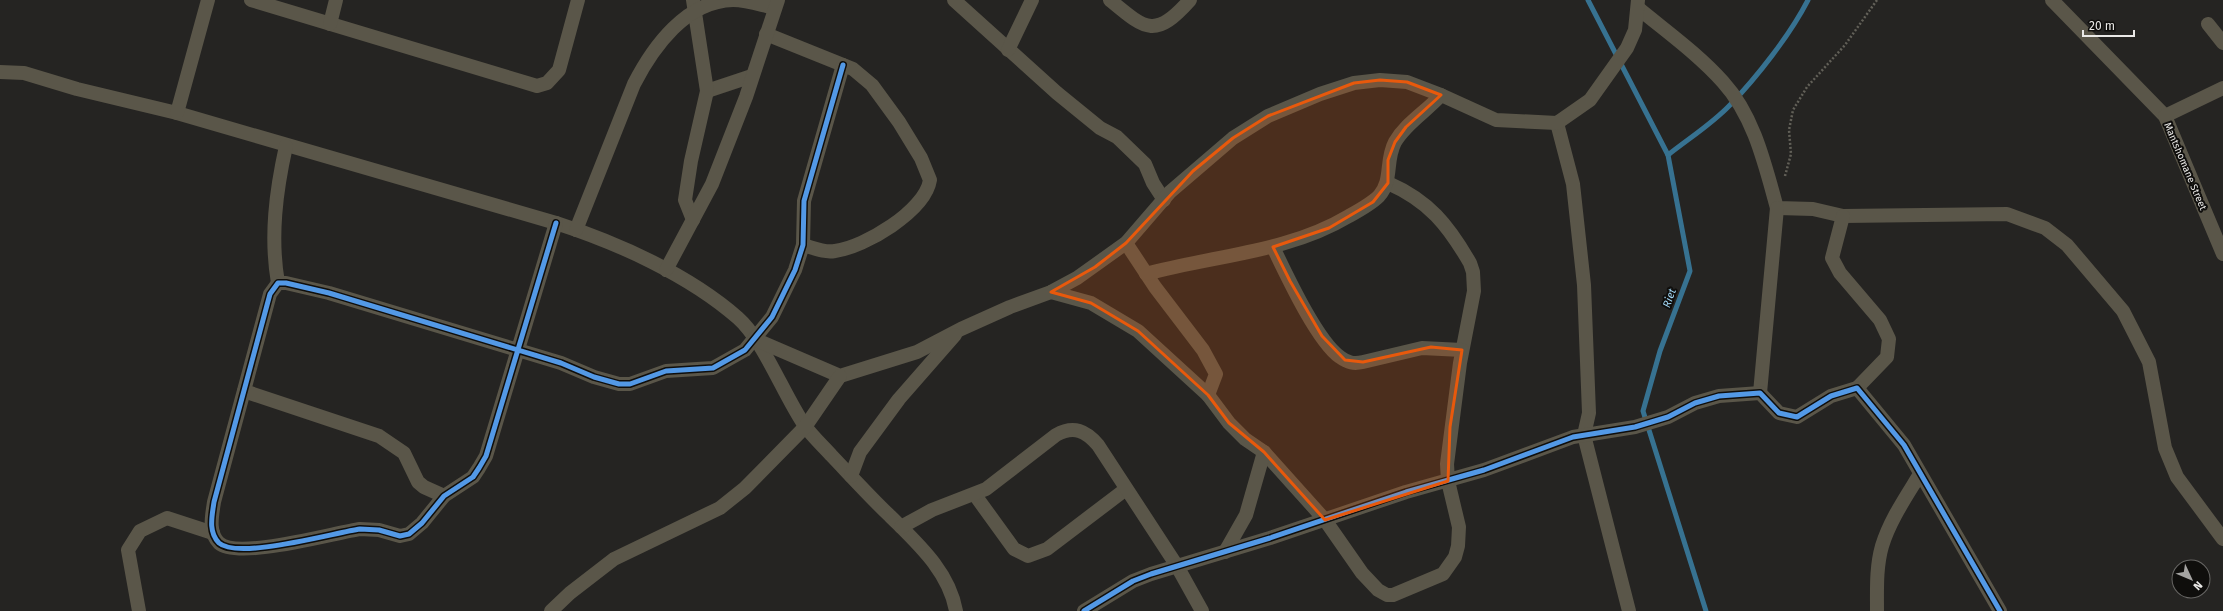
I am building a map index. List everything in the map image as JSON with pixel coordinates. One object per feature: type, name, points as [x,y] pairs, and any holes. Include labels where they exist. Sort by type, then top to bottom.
[{"type":"street","points":[[177,114],[208,0]]},
{"type":"street","points":[[251,0],[537,86],[544,85],[551,80],[559,70],[578,0]]},
{"type":"street","points":[[330,24],[336,0]]},
{"type":"street","points":[[576,230],[594,181],[634,84],[644,65],[665,38],[694,6],[732,0],[776,4],[724,156],[712,184],[666,270]]},
{"type":"street","points":[[954,0],[1008,50],[1100,128],[1116,137],[1145,164],[1153,183],[1164,200]]},
{"type":"street","points":[[1008,50],[1032,0]]},
{"type":"street","points":[[1110,0],[1138,23],[1155,27],[1174,18],[1190,0]]},
{"type":"street","name":"Mantshomane Street","points":[[2052,0],[2166,116],[2223,254]]},
{"type":"street","points":[[551,611],[570,593],[614,559],[720,508],[745,488],[805,427],[840,376],[917,352],[960,329],[1010,307],[1051,292],[1095,267],[1126,243],[1164,200],[1193,171],[1252,125],[1320,94],[1354,83],[1380,80],[1407,82],[1442,95],[1496,120],[1557,123],[1590,100],[1627,48],[1635,30],[1638,4]]},
{"type":"street","points":[[1638,4],[1696,55],[1724,83],[1746,118],[1762,155],[1777,208],[1760,393],[1779,413],[1797,417],[1831,396],[1857,388],[1886,357],[1889,339],[1880,320],[1840,274],[1832,258],[1843,216]]},
{"type":"street","points":[[693,220],[685,200],[691,161],[707,91],[694,6]]},
{"type":"street","points":[[2208,24],[2223,43]]},
{"type":"street","points":[[766,34],[853,69],[872,85],[899,122],[928,172],[930,180],[929,186],[917,204],[888,228],[877,235],[837,251],[821,251],[802,245]]},
{"type":"street","points":[[278,283],[286,283],[329,293],[566,364],[606,381],[619,384],[630,384],[666,370],[713,368],[737,356],[754,339],[772,317],[781,302],[795,270],[802,245],[804,201],[843,65]]},
{"type":"street","points":[[0,72],[24,73],[77,89],[177,114],[556,223],[610,243],[666,270],[739,319],[754,339],[805,427],[928,554],[952,592],[956,611]]},
{"type":"street","points":[[707,91],[752,76]]},
{"type":"street","points":[[2166,116],[2223,88]]},
{"type":"street","points":[[1146,274],[1180,264],[1273,247],[1306,238],[1329,228],[1373,202],[1388,183],[1388,160],[1395,142],[1406,127],[1442,95]]},
{"type":"street","points":[[1557,123],[1574,184],[1584,285],[1589,413],[1584,435],[1629,611]]},
{"type":"street","points":[[286,146],[275,205],[275,260],[278,283],[270,294],[214,502],[211,525],[218,542],[224,546],[237,549],[282,544],[360,529],[379,530],[396,536],[406,536],[418,527],[444,496],[473,478],[486,456],[556,223]]},
{"type":"street","points":[[1051,292],[1091,302],[1138,332],[1208,395],[1229,423],[1245,439],[1264,452],[1325,520],[1362,573],[1378,590],[1387,595],[1406,591],[1443,574],[1455,557],[1459,526],[1448,481],[1449,439],[1462,350],[1474,291],[1470,264],[1458,245],[1428,206],[1411,194],[1388,183]]},
{"type":"street","points":[[1777,208],[1813,209],[1843,216],[2006,214],[2045,228],[2067,245],[2123,311],[2149,362],[2165,448],[2177,477],[2223,539]]},
{"type":"street","points":[[1126,243],[1146,274],[1199,345],[1216,374],[1208,395]]},
{"type":"street","points":[[1273,247],[1290,281],[1322,336],[1334,352],[1345,360],[1359,363],[1431,348],[1462,350]]},
{"type":"street","points":[[851,476],[860,452],[899,399],[960,329]]},
{"type":"street","points":[[754,339],[840,376]]},
{"type":"street","points":[[1857,388],[1904,445],[2000,611]]},
{"type":"street","points":[[244,392],[379,436],[404,452],[418,482],[424,487],[444,496]]},
{"type":"street","points":[[1084,611],[1133,581],[1325,520],[1406,492],[1484,470],[1566,439],[1635,427],[1668,417],[1695,403],[1719,396],[1760,393]]},
{"type":"street","points":[[901,527],[932,510],[975,495],[998,481],[1056,435],[1069,430],[1079,430],[1090,436],[1177,566],[1202,611]]},
{"type":"street","points":[[1225,552],[1246,515],[1264,452]]},
{"type":"street","points":[[1877,611],[1878,574],[1882,546],[1890,526],[1920,474]]},
{"type":"street","points":[[975,495],[1014,549],[1028,556],[1047,549],[1126,489]]},
{"type":"street","points":[[139,611],[128,550],[140,531],[167,518],[213,533]]},
{"type":"path","points":[[1785,177],[1791,154],[1790,130],[1793,110],[1807,87],[1845,45],[1877,0]]},
{"type":"highlighted area","points":[[1380,80],[1407,82],[1441,95],[1406,127],[1395,142],[1388,160],[1388,183],[1373,202],[1329,228],[1273,247],[1290,281],[1322,336],[1345,360],[1363,362],[1431,347],[1462,350],[1450,427],[1448,481],[1325,520],[1264,452],[1229,423],[1208,395],[1138,331],[1091,303],[1051,292],[1095,267],[1126,243],[1193,171],[1233,138],[1268,116],[1354,83]]},
{"type":"waterway","name":"Riet","points":[[1588,0],[1668,155],[1690,271],[1660,351],[1643,411],[1706,611]]},
{"type":"waterway","points":[[1668,155],[1716,119],[1740,94],[1762,69],[1783,41],[1808,0]]},
{"type":"cycle path","points":[[556,223],[486,456],[473,477],[444,496],[422,523],[409,534],[400,536],[379,530],[360,529],[286,544],[245,549],[229,547],[219,543],[213,534],[212,529],[214,502],[270,294],[278,283],[286,283],[329,293],[561,363],[594,377],[619,384],[630,384],[666,371],[713,368],[745,350],[772,317],[795,270],[803,245],[804,201],[843,65]]},
{"type":"cycle path","points":[[1084,611],[1133,581],[1151,574],[1270,538],[1406,492],[1484,470],[1573,437],[1635,427],[1668,417],[1695,403],[1719,396],[1760,393],[1779,413],[1797,417],[1831,396],[1857,388],[1904,445],[2000,611]]}]
